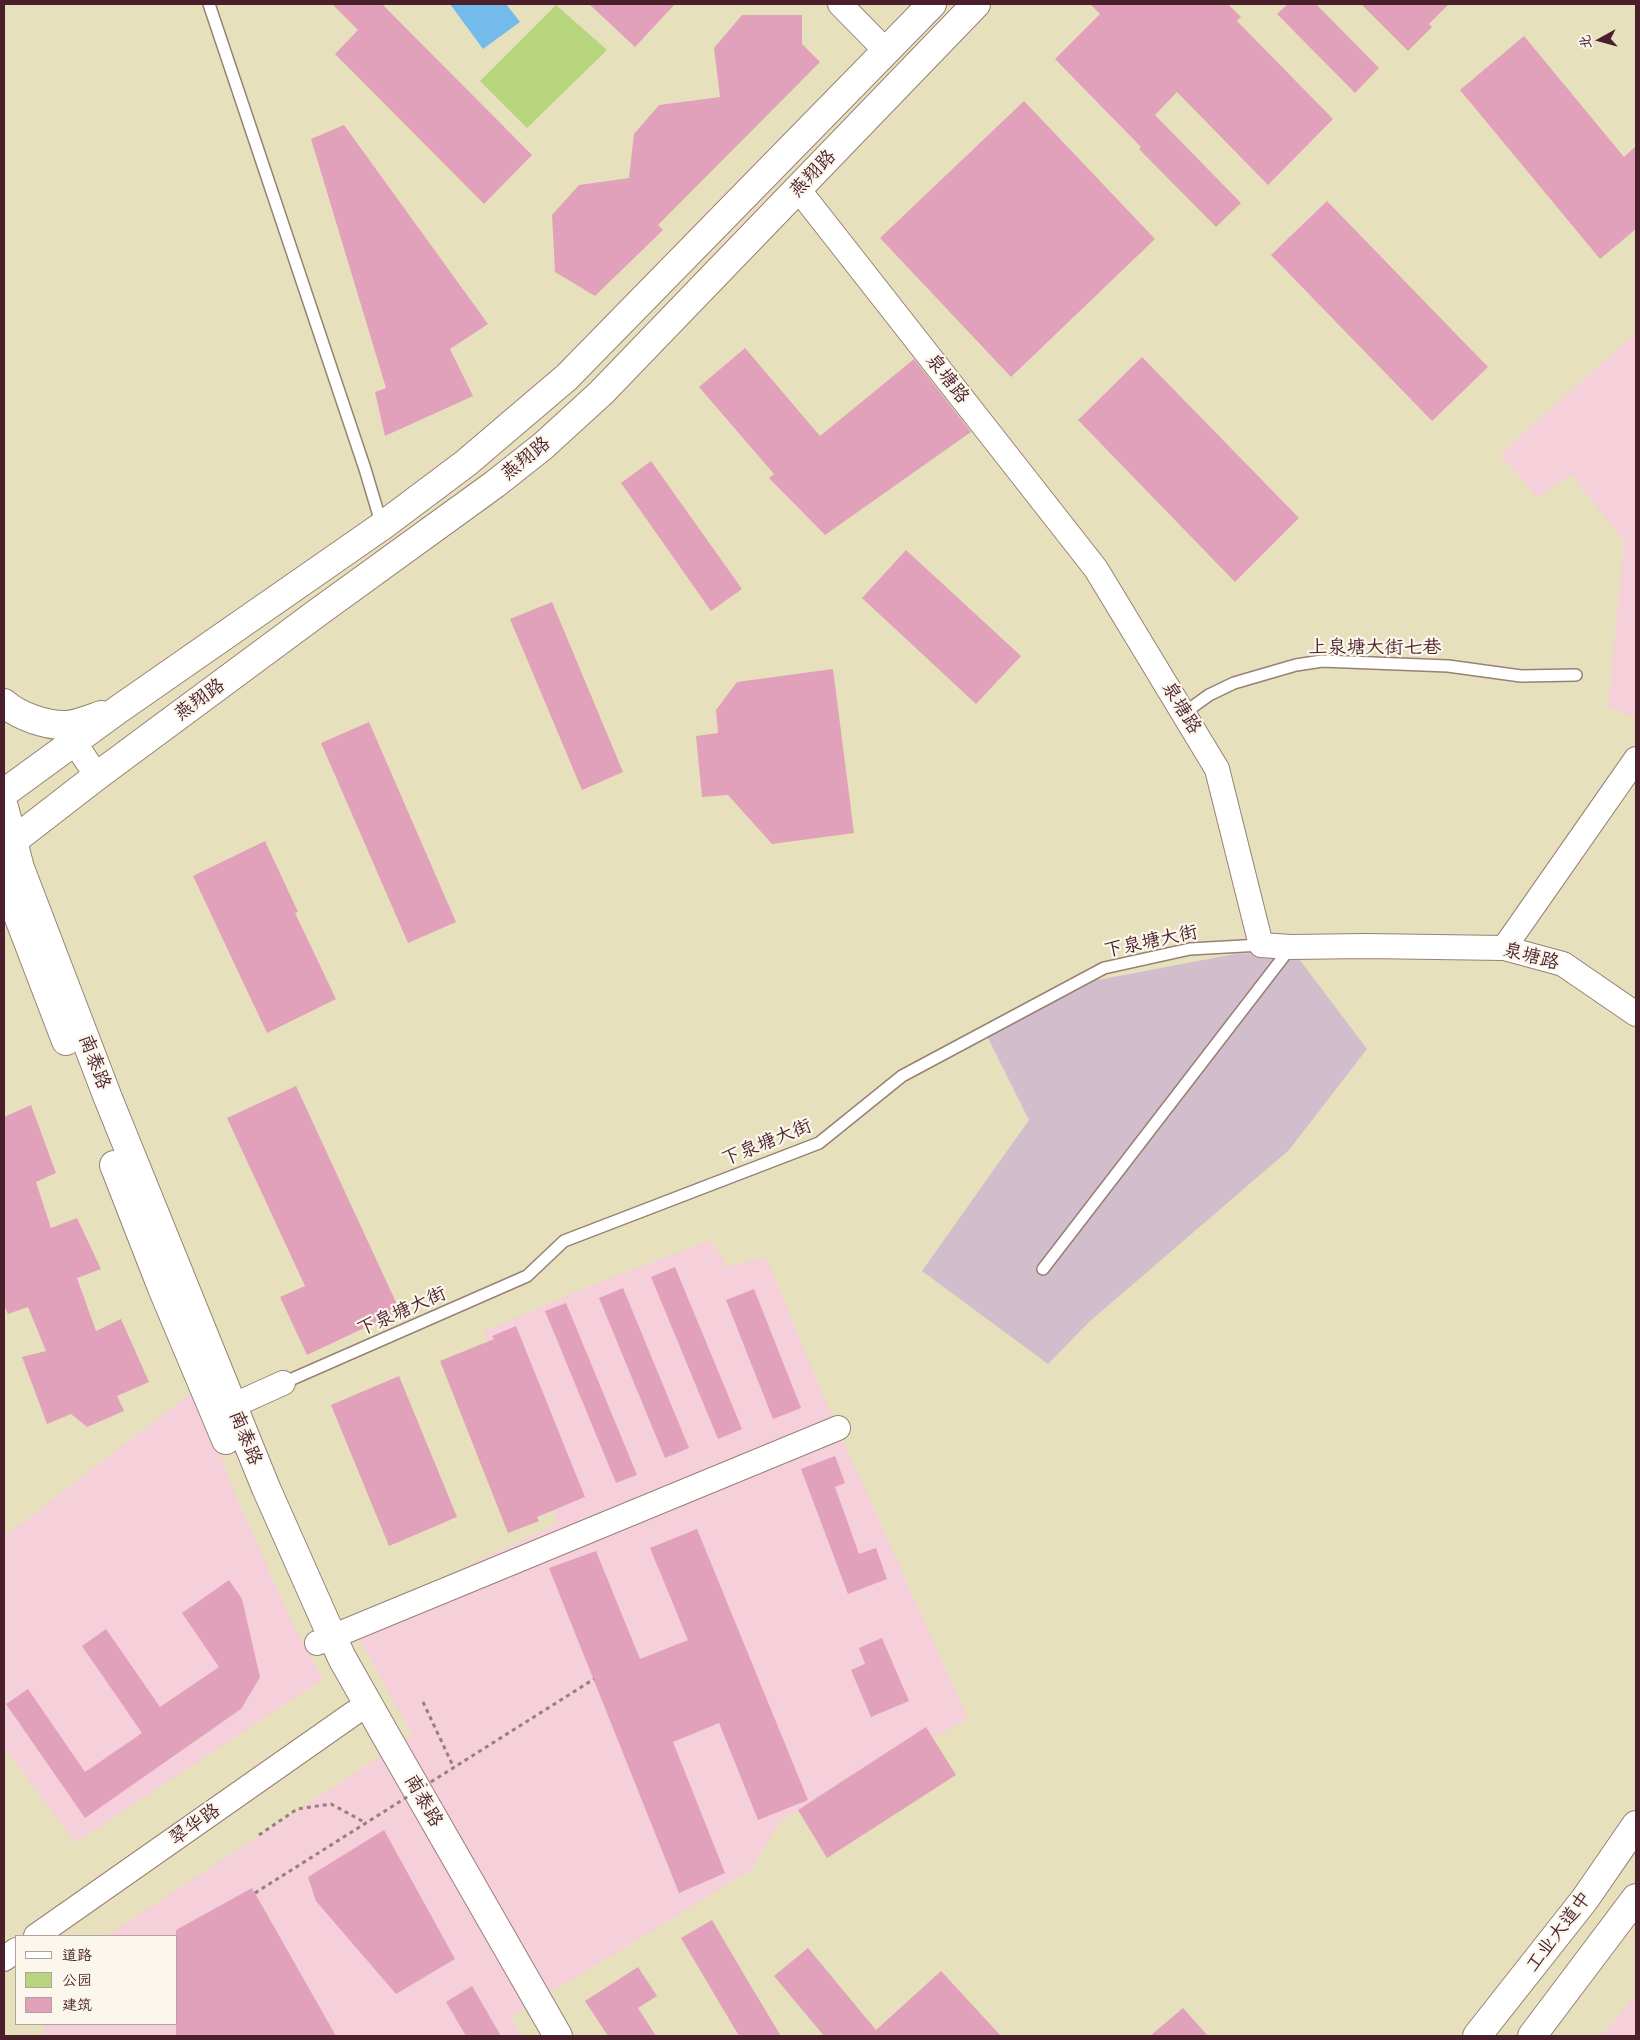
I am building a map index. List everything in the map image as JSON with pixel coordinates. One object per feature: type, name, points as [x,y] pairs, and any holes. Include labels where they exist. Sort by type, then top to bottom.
[{"type":"main road","name":"燕翔路","points":[[4,793],[119,709],[382,526],[466,463],[567,378],[932,4]]},
{"type":"main road","name":"燕翔路","points":[[8,845],[317,613],[495,484],[543,446],[601,393],[976,4]]},
{"type":"main road","points":[[4,703],[23,715],[66,725],[119,709]]},
{"type":"main road","name":"南泰路","points":[[4,807],[8,845],[20,868],[108,1098],[266,1488],[354,1713],[541,2036]]},
{"type":"main road","name":"南泰路","points":[[4,880],[162,1288],[261,1521],[325,1640],[385,1734],[558,2036]]},
{"type":"main road","points":[[4,931],[18,941],[36,964]]},
{"type":"main road","name":"工业大道中","points":[[1477,2036],[1585,1899],[1636,1825]]},
{"type":"main road","points":[[1532,2036],[1636,1898]]},
{"type":"street","points":[[840,4],[886,51]]},
{"type":"street","name":"泉塘路","points":[[798,189],[1096,568],[1217,769],[1261,945],[1291,947],[1504,948],[1563,964],[1636,1014]]},
{"type":"street","points":[[74,742],[98,776]]},
{"type":"street","points":[[1504,948],[1636,760]]},
{"type":"street","points":[[232,1406],[284,1383]]},
{"type":"street","points":[[325,1640],[838,1428]]},
{"type":"street","name":"翠华路","points":[[37,1935],[354,1713]]},
{"type":"street","points":[[4,1959],[15,1951]]},
{"type":"lane","points":[[209,4],[382,526]]},
{"type":"lane","name":"上泉塘大街七巷","points":[[1184,713],[1209,694],[1234,682],[1296,665],[1322,661],[1448,666],[1521,676],[1576,675]]},
{"type":"lane","name":"下泉塘大街","points":[[284,1383],[528,1276],[564,1241],[819,1143],[902,1076],[1104,968],[1190,949],[1261,945]]},
{"type":"lane","points":[[1044,1269],[1291,947]]},
{"type":"path","points":[[255,1892],[594,1679]]},
{"type":"path","points":[[423,1702],[454,1768]]},
{"type":"path","points":[[260,1835],[297,1809],[332,1804],[366,1823]]},
{"type":"shaded area","points":[[1636,333],[1636,717],[1608,708],[1624,542],[1571,474],[1538,498],[1500,454]]},
{"type":"shaded area","points":[[1293,951],[1367,1049],[1289,1150],[1089,1322],[1048,1364],[922,1271],[1029,1120],[987,1036],[1087,982],[1235,954]]},
{"type":"shaded area","points":[[711,1240],[727,1267],[766,1257],[829,1409],[968,1719],[781,1820],[751,1870],[511,2017],[522,2036],[44,2036],[44,2025],[178,2025],[178,1935],[108,1935],[413,1735],[349,1622],[558,1523],[484,1331],[595,1284]]},
{"type":"shaded area","points":[[195,1390],[237,1498],[290,1618],[323,1679],[75,1843],[4,1747],[4,1537]]},
{"type":"shaded area","points":[[1636,1995],[1636,2036],[1601,2036]]},
{"type":"green space","points":[[556,5],[607,50],[527,128],[480,81]]},
{"type":"water","points":[[450,4],[506,4],[520,22],[483,49]]},
{"type":"building","points":[[332,4],[382,4],[532,155],[484,204],[335,54],[358,30]]},
{"type":"building","points":[[589,4],[675,4],[635,47]]},
{"type":"building","points":[[1090,4],[1228,4],[1241,17],[1237,21],[1333,119],[1268,185],[1177,92],[1155,115],[1241,203],[1216,227],[1139,149],[1141,147],[1055,59],[1100,14]]},
{"type":"building","points":[[1288,4],[1316,4],[1379,68],[1355,93],[1277,14]]},
{"type":"building","points":[[1361,4],[1449,4],[1429,24],[1432,27],[1408,51]]},
{"type":"building","points":[[742,15],[802,15],[802,44],[820,62],[658,225],[663,230],[595,296],[555,272],[552,215],[579,185],[629,178],[634,134],[659,105],[720,97],[714,48]]},
{"type":"building","points":[[1524,36],[1624,157],[1636,146],[1636,229],[1600,259],[1460,90]]},
{"type":"building","points":[[1024,101],[1155,239],[1011,377],[880,238]]},
{"type":"building","points":[[344,125],[488,324],[450,349],[473,396],[385,436],[375,392],[386,388],[311,139]]},
{"type":"building","points":[[1327,201],[1488,367],[1432,421],[1271,255]]},
{"type":"building","points":[[745,348],[820,436],[914,359],[971,432],[825,535],[769,478],[774,474],[699,387]]},
{"type":"building","points":[[1142,357],[1299,518],[1235,582],[1078,420]]},
{"type":"building","points":[[651,461],[742,589],[711,611],[621,483]]},
{"type":"building","points":[[906,550],[1021,656],[976,704],[862,598]]},
{"type":"building","points":[[552,602],[623,772],[582,790],[510,619]]},
{"type":"building","points":[[833,669],[854,833],[772,844],[728,795],[702,797],[696,736],[718,733],[716,710],[737,682]]},
{"type":"building","points":[[369,722],[456,922],[408,943],[321,743]]},
{"type":"building","points":[[265,841],[298,912],[295,913],[336,999],[267,1033],[193,876]]},
{"type":"building","points":[[296,1086],[400,1311],[307,1355],[280,1297],[305,1286],[227,1118]]},
{"type":"building","points":[[31,1105],[56,1173],[36,1182],[51,1228],[77,1218],[101,1269],[77,1278],[96,1331],[121,1319],[149,1382],[117,1396],[124,1411],[87,1427],[71,1414],[47,1424],[22,1357],[46,1351],[28,1307],[8,1314],[4,1305],[4,1117]]},
{"type":"building","points":[[675,1267],[742,1429],[718,1439],[651,1277]]},
{"type":"building","points":[[623,1288],[689,1448],[665,1458],[599,1298]]},
{"type":"building","points":[[754,1289],[801,1408],[773,1419],[726,1300]]},
{"type":"building","points":[[566,1303],[637,1475],[616,1483],[545,1311]]},
{"type":"building","points":[[516,1326],[585,1497],[537,1517],[539,1521],[508,1533],[440,1361],[494,1339],[492,1336]]},
{"type":"building","points":[[399,1376],[457,1517],[389,1546],[331,1405]]},
{"type":"building","points":[[835,1456],[845,1483],[835,1487],[859,1554],[876,1548],[887,1579],[848,1594],[801,1469]]},
{"type":"building","points":[[697,1529],[808,1800],[758,1820],[719,1723],[673,1742],[725,1873],[679,1893],[549,1568],[596,1551],[640,1659],[688,1640],[650,1548]]},
{"type":"building","points":[[229,1580],[242,1599],[260,1677],[241,1709],[85,1818],[6,1704],[28,1689],[85,1772],[142,1733],[82,1646],[106,1629],[160,1707],[219,1667],[182,1613]]},
{"type":"building","points":[[882,1638],[909,1701],[871,1717],[851,1670],[865,1664],[859,1648]]},
{"type":"building","points":[[926,1727],[956,1775],[827,1858],[798,1810]]},
{"type":"building","points":[[384,1830],[455,1959],[396,1994],[316,1901],[308,1877]]},
{"type":"building","points":[[252,1888],[336,2036],[176,2036],[176,2025],[178,2025],[178,1935],[176,1935],[176,1930]]},
{"type":"building","points":[[712,1920],[781,2036],[739,2036],[681,1938]]},
{"type":"building","points":[[808,1948],[876,2030],[941,1971],[1001,2036],[824,2036],[774,1976]]},
{"type":"building","points":[[638,1967],[657,1996],[638,2008],[656,2036],[608,2036],[585,2001]]},
{"type":"building","points":[[472,1986],[501,2036],[466,2036],[446,2002]]},
{"type":"building","points":[[1183,2008],[1208,2036],[1150,2036]]}]
